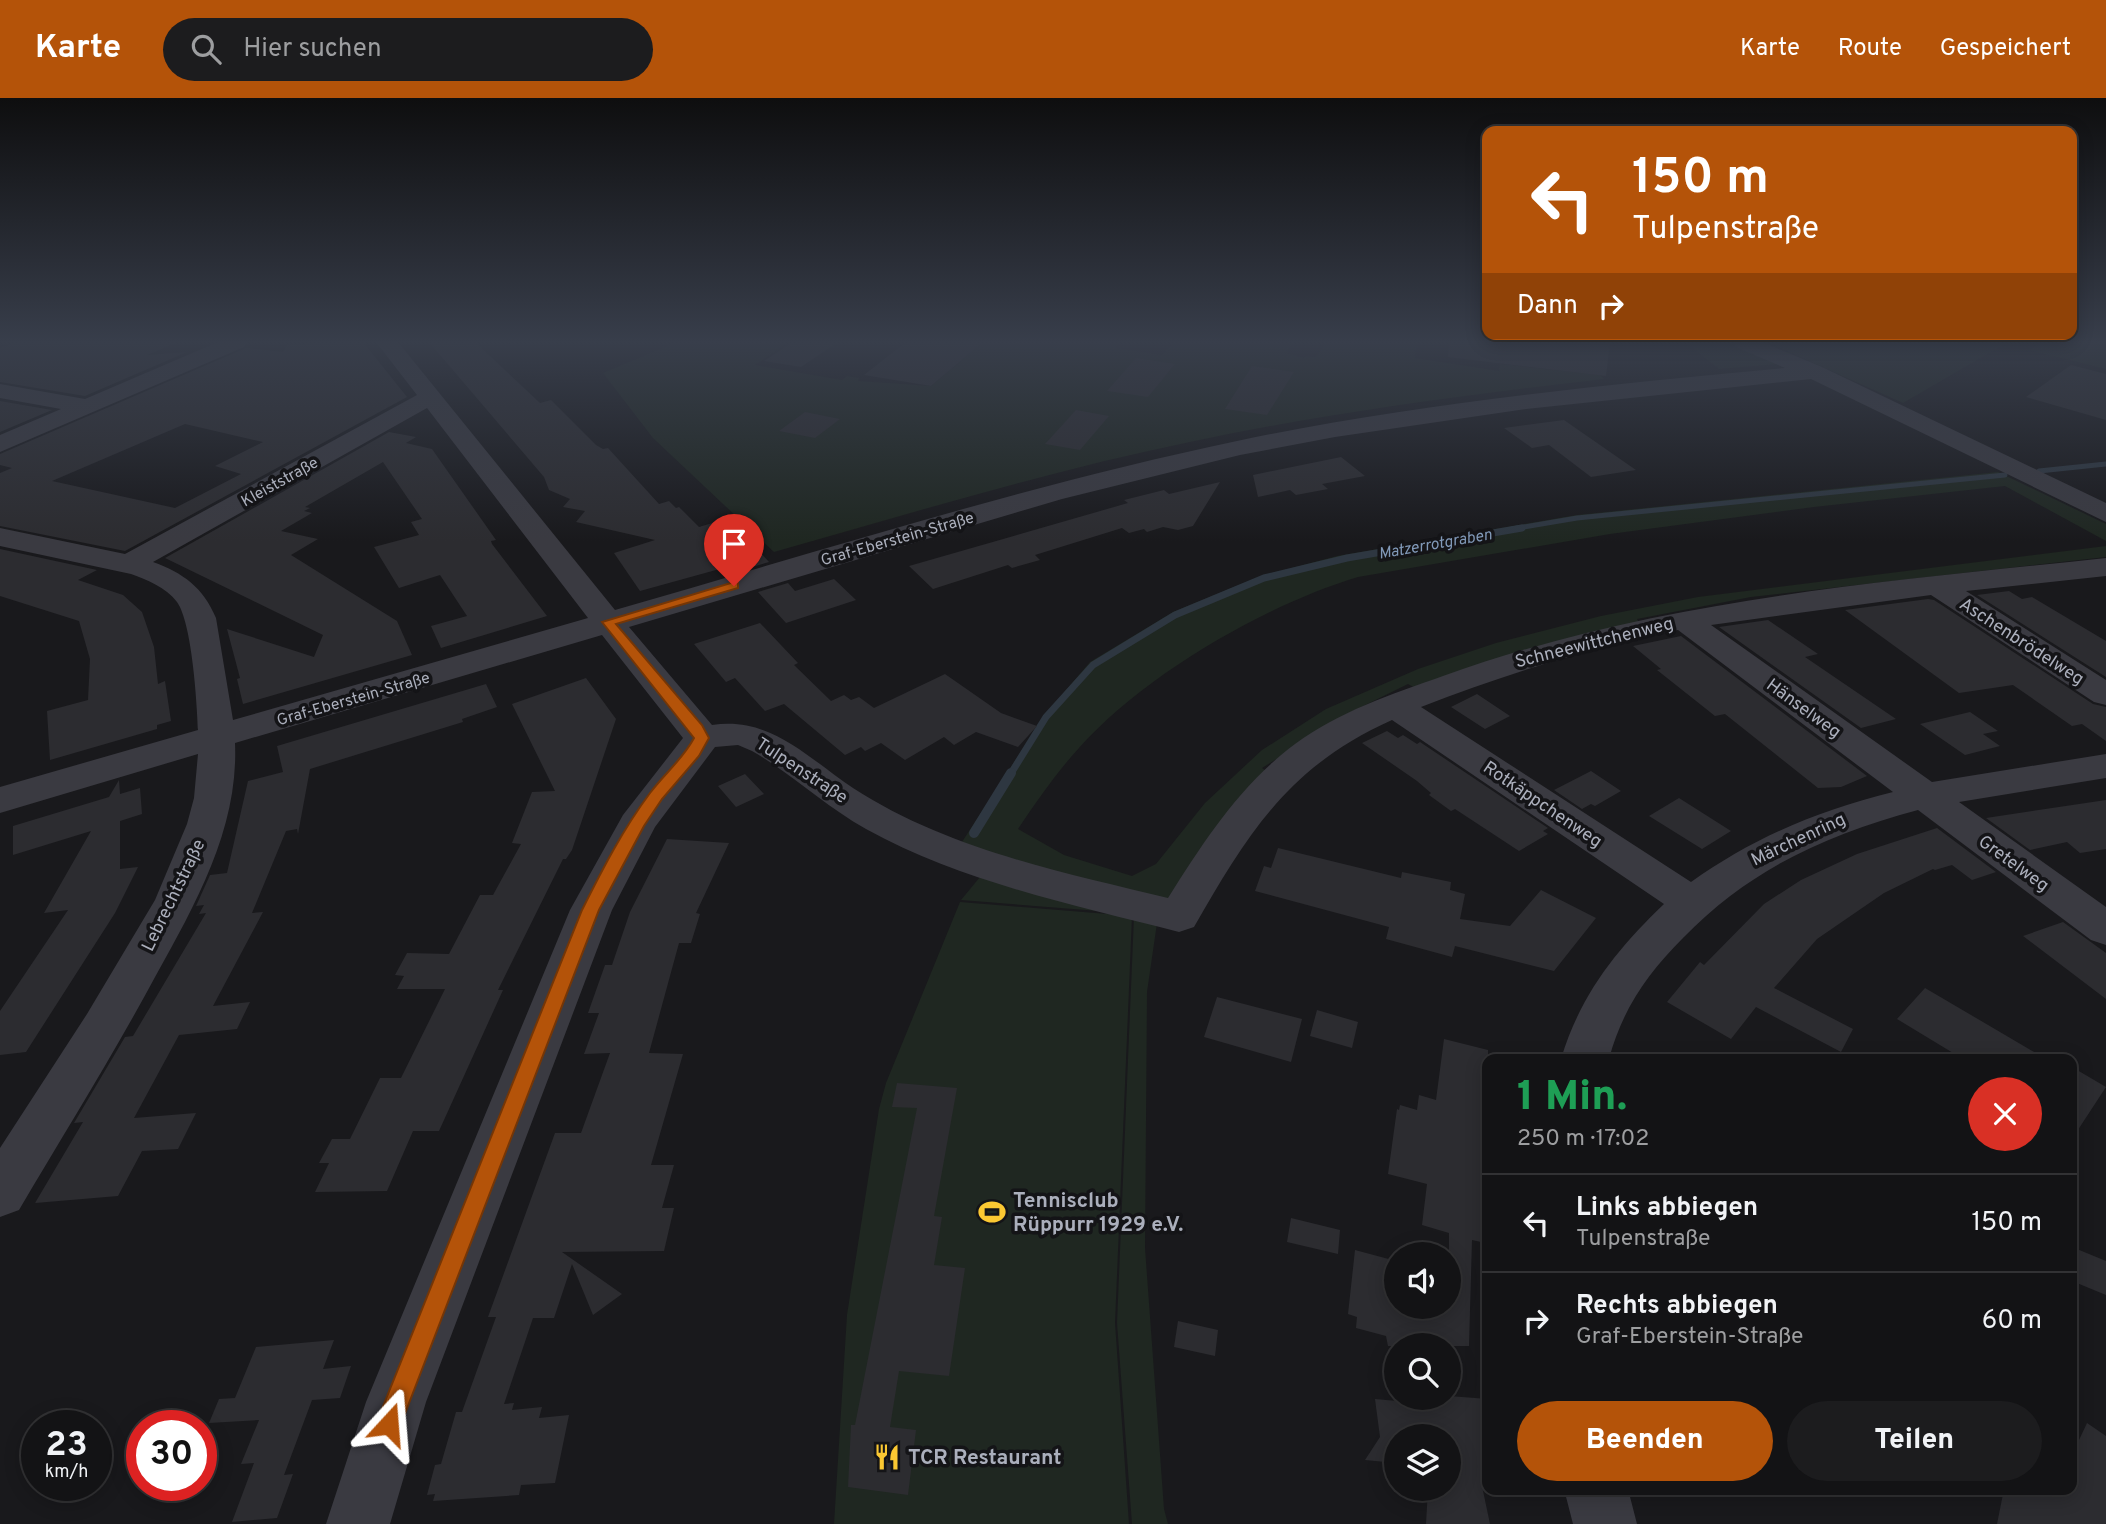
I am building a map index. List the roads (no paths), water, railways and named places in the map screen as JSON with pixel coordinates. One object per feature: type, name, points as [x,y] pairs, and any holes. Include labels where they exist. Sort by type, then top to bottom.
[{"type":"street","points":[[0,444],[83,409]]},
{"type":"street","name":"Kleiststraße","points":[[128,564],[409,409]]},
{"type":"street","points":[[358,1524],[396,1402],[591,910],[610,870],[637,824],[656,796],[694,752],[701,738],[697,729],[608,622],[439,409]]},
{"type":"street","name":"Graf-Eberstein-Straße","points":[[0,800],[1088,483],[1228,449],[1387,420],[1472,409]]},
{"type":"street","points":[[1889,409],[2106,514]]},
{"type":"street","name":"Lebrechtstraße","points":[[0,537],[128,564],[159,574],[174,583],[195,603],[200,618],[218,737],[213,796],[207,823],[190,870],[103,1029],[0,1193]]},
{"type":"street","name":"Schneewittchenweg","points":[[1179,916],[1216,854],[1261,793],[1308,751],[1345,729],[1395,706],[1513,661],[1684,620],[1754,607],[2106,567]]},
{"type":"street","name":"Aschenbrödelweg","points":[[1938,586],[2106,695]]},
{"type":"street","name":"Hänselweg","points":[[1684,620],[1923,796]]},
{"type":"street","name":"Rotkäppchenweg","points":[[1395,706],[1691,902]]},
{"type":"street","name":"Tulpenstraße","points":[[701,738],[737,734],[762,741],[869,814],[903,832],[968,859],[1179,916]]},
{"type":"street","name":"Märchenring","points":[[1587,1054],[1594,1025],[1611,993],[1667,923],[1725,875],[1798,835],[1862,810],[1923,796],[2106,766]]},
{"type":"street","name":"Gretelweg","points":[[1923,796],[2106,929]]},
{"type":"street","points":[[1598,1495],[1605,1524]]},
{"type":"waterway","name":"Matzerrotgraben","points":[[2039,471],[2106,464]]},
{"type":"waterway","name":"Matzerrotgraben","points":[[1512,529],[1577,518],[2005,475]]},
{"type":"waterway","name":"Matzerrotgraben","points":[[1010,775],[1046,717],[1093,665],[1175,615],[1264,578],[1347,558],[1522,528]]},
{"type":"waterway","name":"Matzerrotgraben","points":[[974,833],[1011,773]]},
{"type":"place","name":"Tennisclub Rüppurr 1929 e.V.","points":[[992,1212]]},
{"type":"place","name":"TCR Restaurant","points":[[887,1457]]}]
